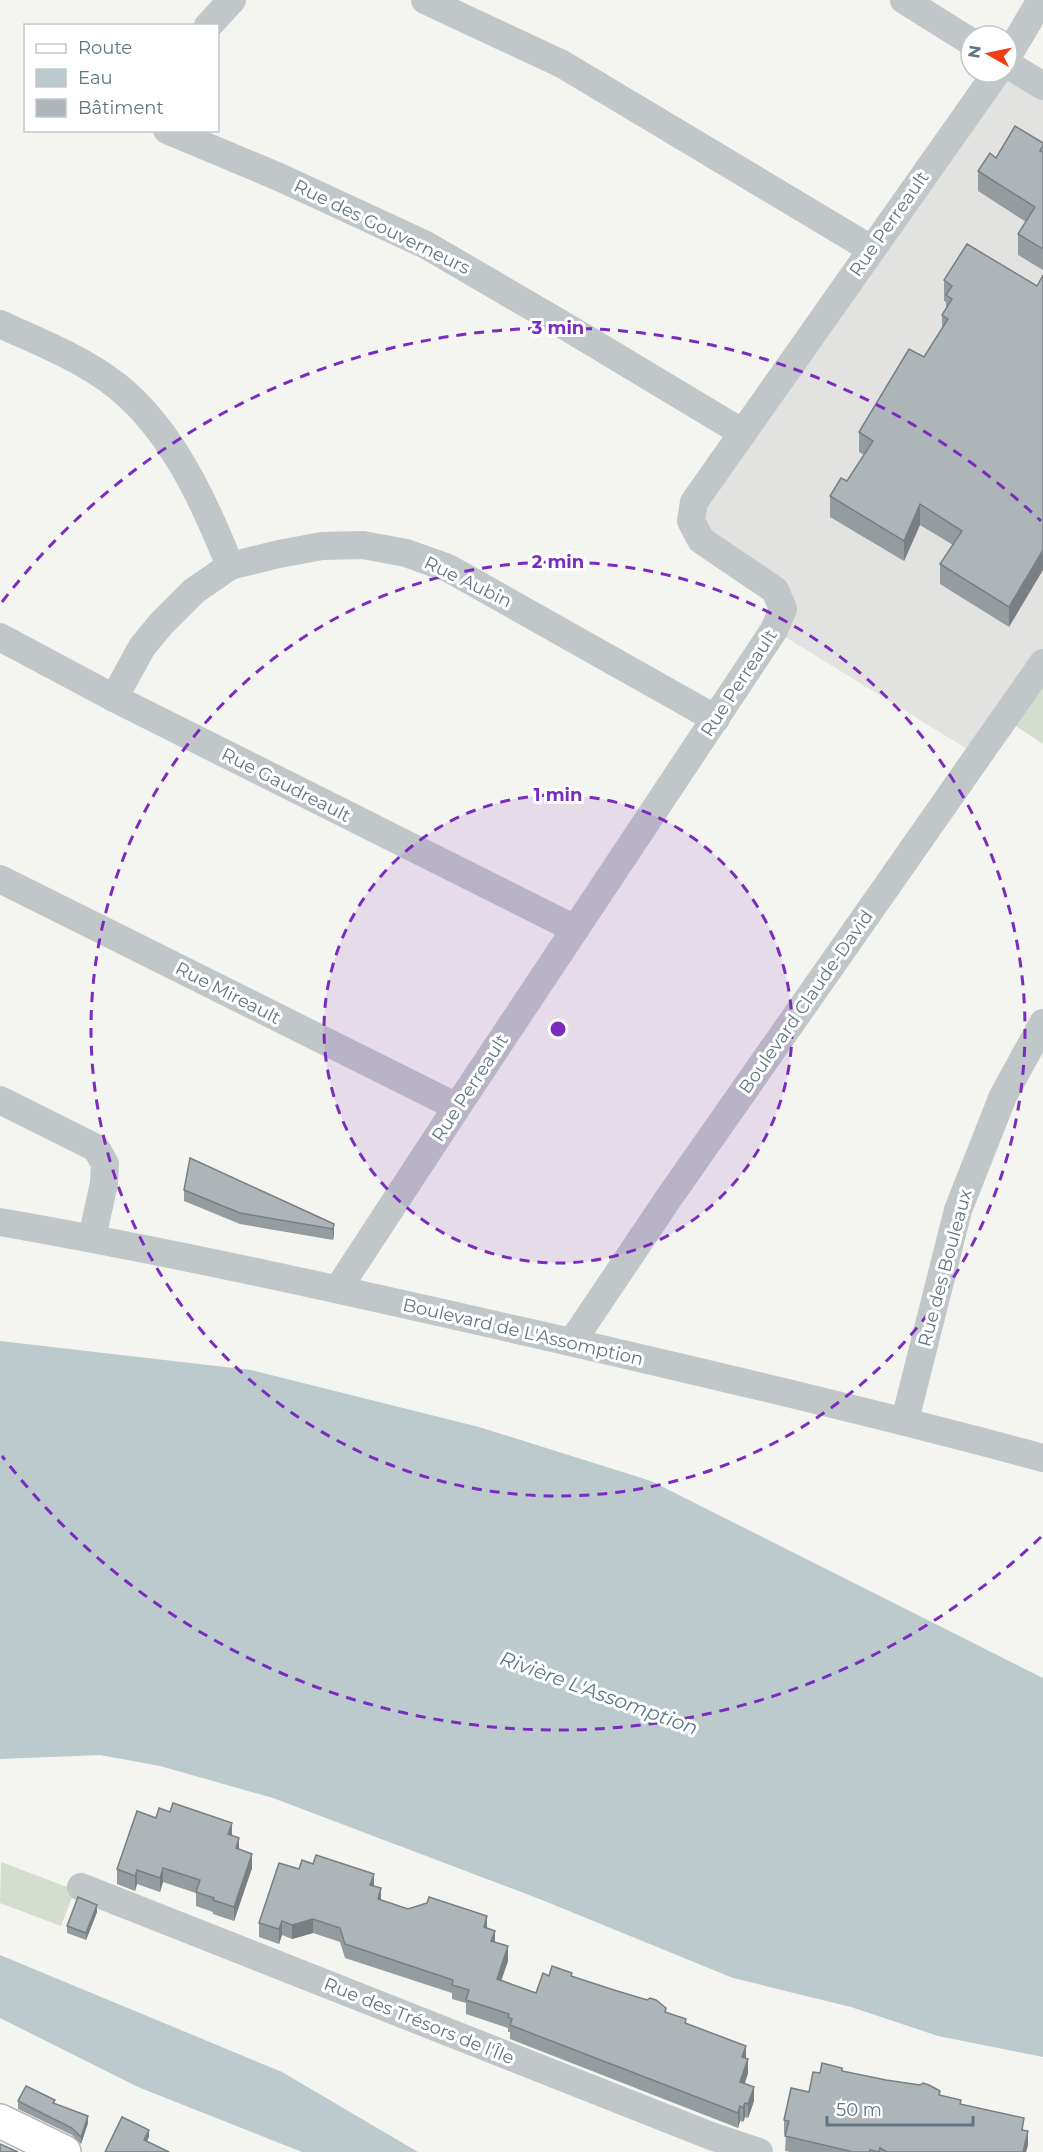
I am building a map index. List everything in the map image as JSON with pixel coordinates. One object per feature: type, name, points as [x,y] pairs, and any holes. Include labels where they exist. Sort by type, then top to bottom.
[{"type":"main road","points":[[0,2121],[64,2152]]},
{"type":"street","points":[[210,24],[232,0]]},
{"type":"street","points":[[425,0],[562,64],[871,249]]},
{"type":"street","points":[[904,0],[959,34]]},
{"type":"street","points":[[1019,37],[1041,0]]},
{"type":"street","points":[[1019,71],[1043,86]]},
{"type":"street","name":"Rue Perreault","points":[[338,1289],[774,630],[783,609],[775,590],[700,540],[691,521],[694,502],[988,84]]},
{"type":"street","name":"Rue des Gouverneurs","points":[[172,132],[279,177],[426,245],[570,328],[742,433]]},
{"type":"street","points":[[0,324],[73,359],[117,386],[149,418],[188,472],[214,525],[230,566]]},
{"type":"street","name":"Rue Aubin","points":[[114,698],[142,647],[161,624],[194,591],[230,566],[322,546],[363,545],[406,553],[458,573],[716,719]]},
{"type":"street","name":"Rue Gaudreault","points":[[0,637],[114,698],[575,929]]},
{"type":"street","name":"Boulevard Claude-David","points":[[572,1342],[668,1199],[1043,663]]},
{"type":"street","name":"Rue Mireault","points":[[0,879],[457,1107]]},
{"type":"street","name":"Rue des Bouleaux","points":[[905,1420],[958,1210],[1003,1096],[1043,1023]]},
{"type":"street","points":[[0,1100],[96,1148],[105,1164],[104,1183],[92,1238]]},
{"type":"street","name":"Boulevard de L'Assomption","points":[[0,1222],[92,1238],[338,1289],[905,1420],[1043,1458]]},
{"type":"street","name":"Rue des Trésors de l'Île","points":[[81,1887],[711,2136],[759,2152]]},
{"type":"shaded area","points":[[1019,79],[1043,86],[1043,663],[967,749],[774,630],[783,609],[701,540],[694,502],[989,84],[1019,84]]},
{"type":"shaded area","points":[[1043,663],[1043,744],[1004,718]]},
{"type":"shaded area","points":[[1,1862],[75,1890],[61,1926],[0,1903]]},
{"type":"water","name":"Rivière L'Assomption","points":[[0,1341],[251,1370],[479,1427],[651,1481],[1043,1678],[1043,2057],[938,2036],[851,2007],[733,1978],[542,1900],[273,1798],[160,1766],[100,1755],[0,1759]]},
{"type":"water","points":[[0,1955],[282,2072],[418,2152],[302,2152],[138,2087],[0,2018]]},
{"type":"building","points":[[1015,126],[1043,143],[1040,151],[1043,152],[1043,249],[1018,234],[1035,207],[978,171],[990,153],[996,158]]},
{"type":"building","points":[[967,244],[1037,286],[1043,275],[1043,550],[1009,607],[940,564],[962,531],[920,504],[904,541],[830,496],[841,478],[847,481],[873,441],[859,432],[909,349],[924,357],[948,319],[942,315],[952,299],[946,295],[952,286],[944,280]]},
{"type":"building","points":[[190,1158],[334,1224],[333,1229],[240,1213],[184,1190]]},
{"type":"building","points":[[173,1803],[232,1823],[228,1834],[239,1838],[236,1848],[252,1854],[234,1907],[196,1892],[200,1880],[163,1868],[160,1878],[137,1870],[135,1876],[117,1869],[137,1811],[156,1818],[159,1808],[170,1812]]},
{"type":"building","points":[[316,1855],[374,1874],[370,1885],[381,1888],[378,1899],[408,1909],[427,1903],[429,1897],[487,1916],[484,1927],[495,1931],[491,1941],[508,1946],[497,1979],[536,1993],[543,1973],[549,1976],[552,1966],[572,1973],[571,1976],[647,2000],[650,1998],[656,2000],[666,2008],[665,2012],[686,2019],[685,2023],[746,2046],[742,2057],[748,2059],[740,2082],[754,2087],[748,2104],[745,2103],[743,2108],[740,2106],[738,2113],[510,2025],[512,2019],[508,2017],[509,2014],[466,2000],[469,1990],[452,1985],[453,1980],[345,1944],[340,1928],[313,1919],[292,1925],[282,1921],[279,1929],[259,1923],[279,1863],[299,1869],[302,1860],[313,1864]]},
{"type":"building","points":[[78,1897],[97,1905],[86,1933],[67,1926]]},
{"type":"building","points":[[822,2063],[842,2068],[842,2071],[886,2080],[920,2085],[923,2083],[940,2091],[939,2095],[961,2100],[960,2104],[1024,2118],[1022,2130],[1028,2131],[1023,2152],[887,2152],[880,2148],[879,2152],[870,2150],[870,2152],[850,2152],[785,2136],[789,2121],[784,2120],[791,2088],[809,2092],[813,2072],[820,2073]]},
{"type":"building","points":[[26,2086],[55,2100],[53,2103],[88,2116],[81,2137],[72,2128],[18,2101]]},
{"type":"building","points":[[122,2117],[149,2130],[144,2140],[169,2152],[105,2152]]},
{"type":"building","points":[[0,2144],[18,2152],[0,2152]]}]
